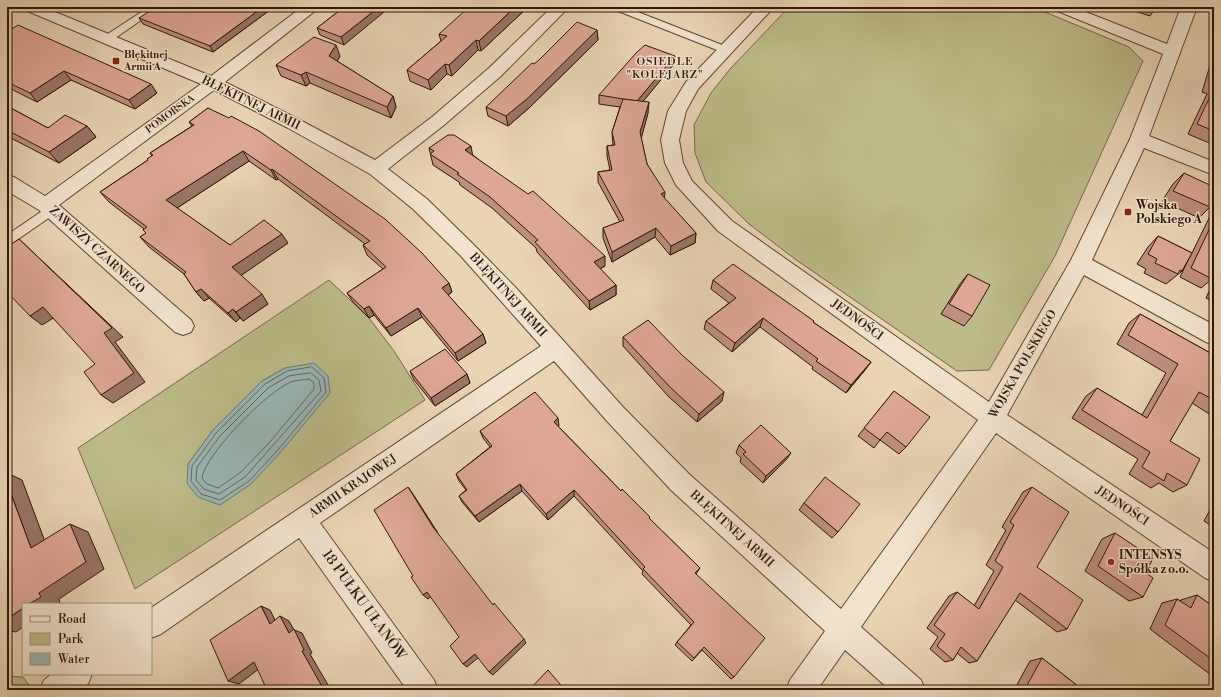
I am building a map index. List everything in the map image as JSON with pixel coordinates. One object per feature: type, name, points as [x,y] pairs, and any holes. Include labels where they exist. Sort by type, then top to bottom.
[{"type":"street","name":"BŁĘKITNEJ ARMII","points":[[30,7],[213,83],[294,124],[376,169],[420,204],[467,250],[615,414],[680,482],[911,690]]},
{"type":"street","name":"POMORSKA","points":[[49,207],[312,7]]},
{"type":"street","points":[[376,169],[438,121],[495,72],[562,7]]},
{"type":"street","name":"JEDNOŚCI","points":[[766,7],[692,86],[677,111],[670,140],[674,164],[685,185],[725,226],[992,418],[1214,569]]},
{"type":"street","points":[[1060,7],[1171,51]]},
{"type":"street","name":"WOJSKA POLSKIEGO","points":[[800,690],[845,629],[992,418],[1080,263],[1139,139],[1171,51],[1189,7]]},
{"type":"street","points":[[1139,139],[1214,169]]},
{"type":"street","name":"ZAWISZY CZARNEGO","points":[[7,182],[49,207],[182,326]]},
{"type":"street","points":[[1080,263],[1214,336]]},
{"type":"street","name":"ARMII KRAJOWEJ","points":[[152,623],[556,348]]},
{"type":"street","name":"18 PUŁKU UŁANÓW","points":[[303,521],[424,690]]},
{"type":"street","points":[[54,690],[76,675]]},
{"type":"lane","points":[[107,39],[155,7]]},
{"type":"lane","points":[[616,7],[726,50]]},
{"type":"lane","points":[[7,241],[49,207]]},
{"type":"green space","points":[[789,7],[1033,7],[1129,47],[1143,61],[1055,256],[989,370],[957,371],[795,259],[749,224],[706,182],[695,153],[694,125],[711,93],[730,69]]},
{"type":"green space","points":[[329,280],[369,318],[394,351],[425,400],[135,589],[78,448]],"holes":[[[285,368],[188,464],[213,430],[262,381]]]},
{"type":"green space","points":[[7,676],[23,677],[31,688],[28,690],[7,690]]},
{"type":"water","points":[[314,363],[328,376],[330,393],[280,453],[251,484],[220,505],[198,497],[187,483],[188,464],[213,430],[262,381],[285,368]]},
{"type":"building","points":[[156,7],[263,7],[210,46],[139,18]]},
{"type":"building","points":[[344,7],[379,7],[341,37],[317,28]]},
{"type":"building","points":[[469,7],[515,7],[479,41],[476,40],[449,65],[445,64],[428,80],[407,70],[447,36],[439,34]]},
{"type":"building","points":[[577,22],[597,30],[528,98],[506,116],[486,107],[532,63],[534,64],[540,59]]},
{"type":"building","points":[[18,25],[151,84],[129,100],[64,71],[30,93],[7,82],[7,32]]},
{"type":"building","points":[[314,37],[336,45],[329,56],[393,96],[387,107],[306,72],[301,75],[276,65]]},
{"type":"building","points":[[645,45],[675,56],[637,101],[599,95],[636,53]]},
{"type":"building","points":[[1214,72],[1214,83],[1211,82]]},
{"type":"building","points":[[1214,88],[1214,131],[1197,124]]},
{"type":"building","points":[[623,99],[649,102],[640,132],[647,164],[665,192],[661,194],[696,233],[671,246],[656,228],[612,252],[603,228],[624,220],[598,172],[612,170],[607,146],[615,145],[612,132]]},
{"type":"building","points":[[7,106],[48,128],[65,115],[87,126],[49,152],[7,130]]},
{"type":"building","points":[[208,108],[229,118],[231,116],[259,131],[385,219],[422,253],[449,283],[442,288],[483,334],[455,353],[418,308],[386,328],[369,306],[364,309],[347,293],[386,267],[363,245],[370,241],[272,169],[271,170],[243,151],[166,200],[230,245],[264,220],[282,234],[232,267],[262,294],[236,312],[233,309],[228,313],[201,289],[196,292],[184,274],[186,272],[140,237],[146,233],[143,230],[147,227],[100,192],[148,160],[147,159],[153,155],[150,153],[194,125],[189,122]]},
{"type":"building","points":[[448,135],[454,135],[471,146],[465,150],[528,194],[533,191],[605,256],[594,262],[616,285],[589,301],[535,242],[538,240],[490,197],[457,174],[459,173],[430,154],[434,151],[429,148]]},
{"type":"building","points":[[1184,173],[1214,187],[1214,201],[1210,207],[1173,191]]},
{"type":"building","points":[[1214,219],[1214,275],[1212,279],[1191,268]]},
{"type":"building","points":[[1158,236],[1192,253],[1182,271],[1180,270],[1178,274],[1155,263],[1157,259],[1148,254]]},
{"type":"building","points":[[19,239],[112,328],[104,333],[134,373],[101,395],[84,372],[95,364],[43,307],[30,316],[7,292],[7,247]]},
{"type":"building","points":[[733,264],[871,362],[851,385],[816,361],[818,359],[763,318],[735,343],[706,321],[736,298],[713,280]]},
{"type":"building","points":[[968,274],[990,285],[972,316],[949,304]]},
{"type":"building","points":[[1140,314],[1214,355],[1214,400],[1199,392],[1170,441],[1200,459],[1187,485],[1167,473],[1164,481],[1142,467],[1150,452],[1082,410],[1097,388],[1147,418],[1178,364],[1128,335]]},
{"type":"building","points":[[648,320],[682,355],[724,392],[699,414],[671,388],[623,337]]},
{"type":"building","points":[[445,349],[467,374],[431,398],[410,371]]},
{"type":"building","points":[[894,391],[930,417],[906,447],[887,432],[880,440],[864,428]]},
{"type":"building","points":[[535,392],[558,418],[554,422],[621,491],[622,489],[700,568],[695,573],[765,638],[734,677],[704,647],[694,658],[677,642],[694,622],[643,569],[645,567],[574,490],[546,514],[520,484],[475,516],[459,496],[467,490],[456,474],[492,446],[480,431]]},
{"type":"building","points":[[761,425],[791,453],[766,476],[743,454],[746,452],[739,445]]},
{"type":"building","points":[[825,477],[860,504],[838,532],[804,503]]},
{"type":"building","points":[[7,483],[31,548],[70,524],[86,562],[39,593],[41,597],[31,603],[22,603],[22,609],[7,619]]},
{"type":"building","points":[[408,487],[433,527],[493,605],[494,603],[524,639],[489,672],[475,654],[463,664],[450,646],[459,637],[427,592],[423,595],[411,577],[413,576],[374,510]]},
{"type":"building","points":[[1032,487],[1069,512],[1037,567],[1083,600],[1067,629],[1020,593],[977,661],[961,647],[953,660],[937,646],[945,634],[934,625],[957,592],[979,609],[1003,567],[995,561],[1014,525],[1010,522]]},
{"type":"building","points":[[1115,533],[1153,558],[1146,573],[1153,578],[1143,597],[1098,566]]},
{"type":"building","points":[[1197,595],[1214,607],[1214,661],[1165,625],[1177,599],[1191,608]]},
{"type":"building","points":[[261,606],[270,624],[280,616],[289,633],[294,629],[304,650],[302,651],[324,690],[267,690],[254,662],[228,681],[210,640]]},
{"type":"building","points":[[1042,658],[1083,690],[1025,690]]},
{"type":"building","points":[[548,670],[565,690],[529,690]]},
{"type":"place","name":"Błękitnej Armii A","points":[[116,61]]},
{"type":"place","name":"Wojska Polskiego A","points":[[1128,212]]},
{"type":"place","name":"INTENSYS Spółka z o.o.","points":[[1111,562]]},
{"type":"district","name":"OSIEDLE \"KOLEJARZ\"","points":[[665,68]]}]
